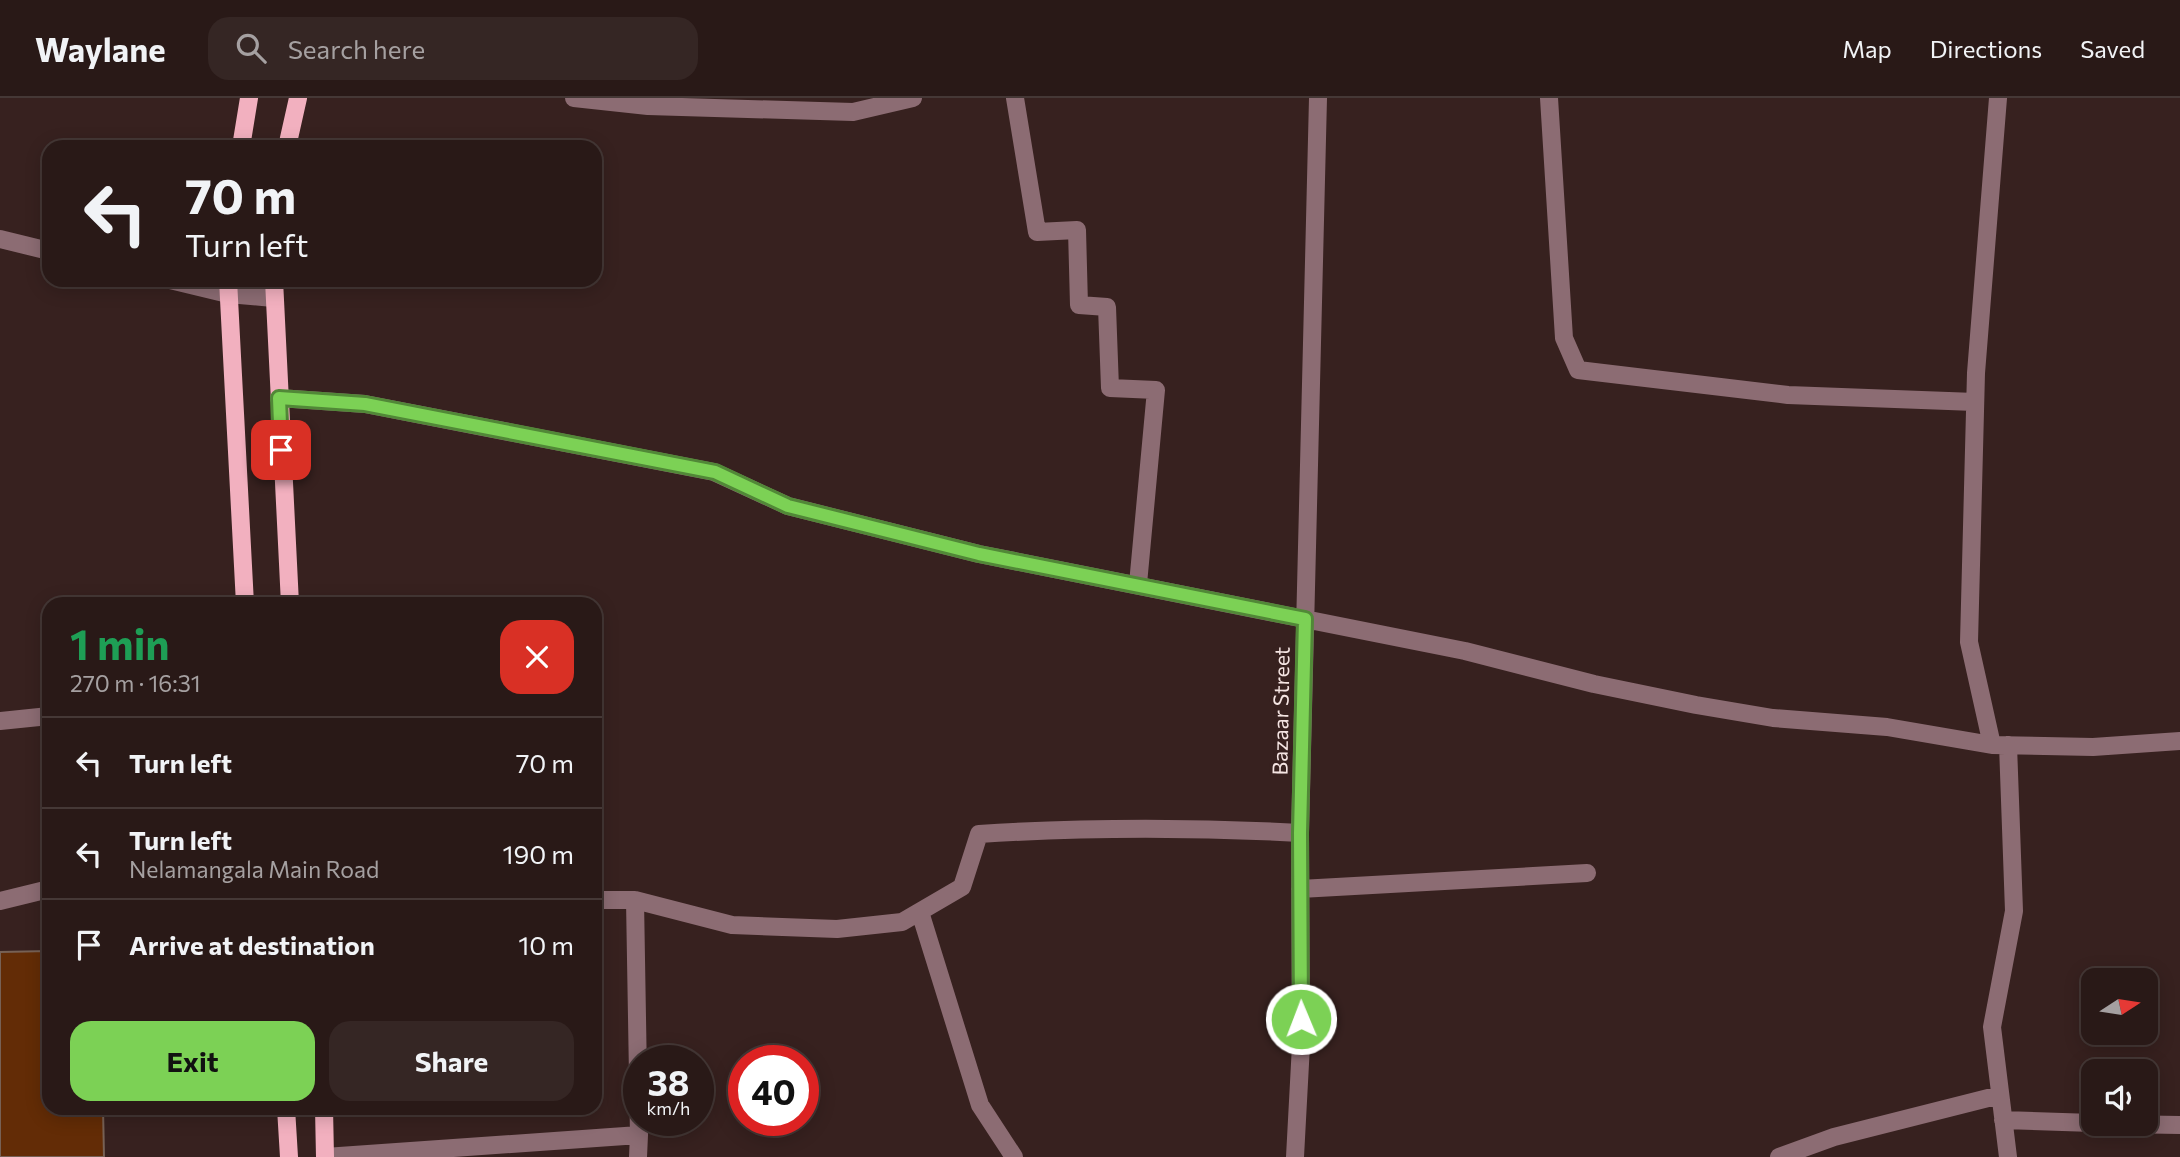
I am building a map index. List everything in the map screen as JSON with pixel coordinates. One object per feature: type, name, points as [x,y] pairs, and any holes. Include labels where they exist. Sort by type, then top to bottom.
[{"type":"main road","points":[[242,140],[249,98]]},
{"type":"main road","points":[[289,140],[298,98]]},
{"type":"main road","points":[[228,287],[245,597]]},
{"type":"main road","points":[[274,289],[290,597]]},
{"type":"main road","points":[[286,1115],[289,1157]]},
{"type":"main road","points":[[324,1115],[325,1157]]},
{"type":"street","points":[[574,98],[648,106],[823,105],[853,111],[913,98]]},
{"type":"street","points":[[1015,98],[1037,232],[1077,230],[1079,305],[1107,307],[1110,388],[1156,390],[1138,584]]},
{"type":"street","name":"Bazaar Street","points":[[1295,1157],[1301,1045],[1300,833],[1318,98]]},
{"type":"street","points":[[1549,98],[1564,338],[1578,370],[1788,395],[1975,402]]},
{"type":"street","points":[[1998,98],[1975,402],[1969,642],[2000,745],[2014,911],[1992,1027],[2008,1157]]},
{"type":"street","points":[[0,239],[42,249]]},
{"type":"street","points":[[228,287],[274,289]]},
{"type":"street","points":[[279,398],[365,404],[715,472],[788,506],[979,554],[1465,651],[1594,684],[1696,705],[1773,718],[1887,727],[2000,745],[2093,747],[2180,741]]},
{"type":"street","points":[[0,720],[42,717]]},
{"type":"street","points":[[602,900],[635,900],[732,925],[837,929],[902,922],[962,887],[979,834],[1069,828],[1193,827],[1300,833]]},
{"type":"street","points":[[1300,889],[1587,873]]},
{"type":"street","points":[[0,901],[42,891]]},
{"type":"street","points":[[635,900],[637,1045]]},
{"type":"street","points":[[920,912],[980,1105],[1014,1157]]},
{"type":"street","points":[[1779,1157],[1834,1137],[2000,1095]]},
{"type":"street","points":[[2003,1120],[2081,1123]]},
{"type":"street","points":[[2158,1125],[2180,1125]]},
{"type":"street","points":[[325,1157],[625,1136]]},
{"type":"street","points":[[638,1157],[639,1136]]},
{"type":"street","points":[[1830,1157],[1834,1137]]},
{"type":"building","points":[[42,951],[42,1115],[103,1115],[104,1157],[0,1157],[0,952]]},
{"type":"route","points":[[281,450],[279,398],[365,404],[715,472],[788,506],[979,554],[1305,619],[1300,833],[1301,1019]]}]
